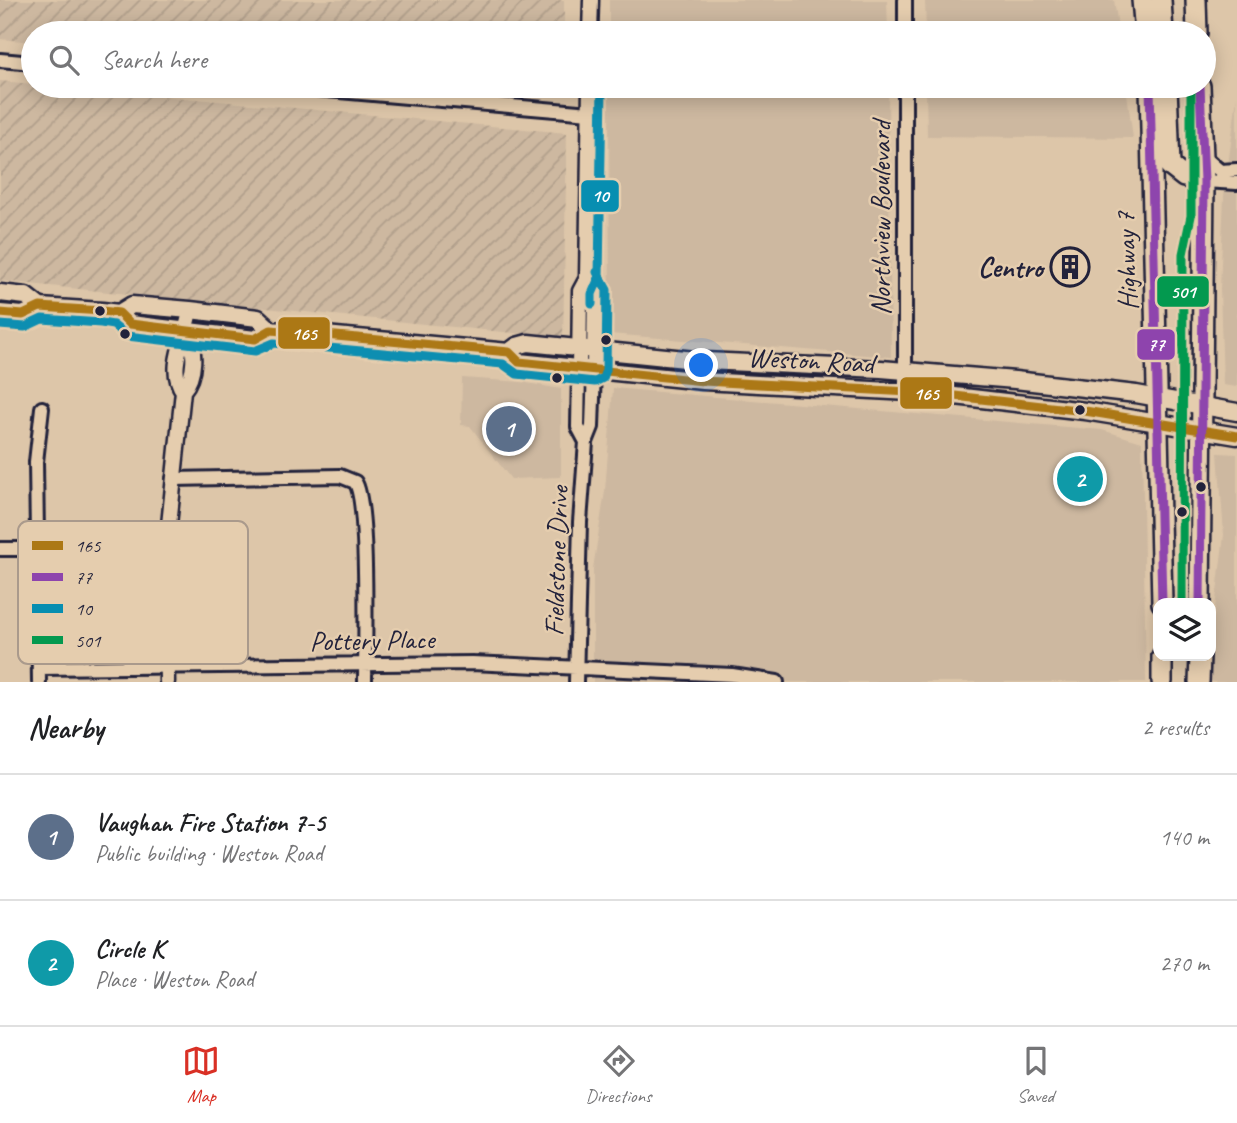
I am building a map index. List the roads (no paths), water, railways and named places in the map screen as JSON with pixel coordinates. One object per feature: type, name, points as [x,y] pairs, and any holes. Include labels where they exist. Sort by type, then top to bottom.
[{"type":"main road","points":[[1142,0],[1144,21]]},
{"type":"main road","points":[[1161,0],[1162,21]]},
{"type":"main road","points":[[1196,0],[1197,21]]},
{"type":"main road","name":"Highway 7","points":[[1150,98],[1160,424],[1162,598]]},
{"type":"main road","points":[[1167,98],[1170,166],[1184,177],[1204,181]]},
{"type":"main road","points":[[1200,598],[1199,432],[1204,181],[1201,98]]},
{"type":"main road","name":"Weston Road","points":[[0,293],[26,296],[40,307]]},
{"type":"main road","name":"Weston Road","points":[[0,313],[23,315],[40,307],[119,313],[132,305],[258,318],[271,330]]},
{"type":"main road","name":"Weston Road","points":[[119,313],[130,324],[255,339],[271,330],[509,352],[519,362],[587,370],[703,381],[905,392],[1085,411],[1199,432],[1237,436]]},
{"type":"main road","name":"Weston Road","points":[[509,352],[528,343],[705,361],[905,371],[1015,380],[1158,398],[1237,412]]},
{"type":"main road","points":[[1162,661],[1162,682]]},
{"type":"main road","points":[[1199,661],[1199,682]]},
{"type":"street","points":[[590,21],[591,0]]},
{"type":"street","points":[[905,0],[905,21]]},
{"type":"street","points":[[0,60],[21,62]]},
{"type":"street","points":[[419,98],[590,113]]},
{"type":"street","name":"Fieldstone Drive","points":[[576,682],[580,522],[586,442],[592,427],[587,370],[587,348],[595,291],[587,278],[590,98]]},
{"type":"street","name":"Northview Boulevard","points":[[905,98],[905,392]]},
{"type":"street","points":[[1203,156],[1220,171],[1237,170]]},
{"type":"street","points":[[1204,181],[1237,183]]},
{"type":"street","points":[[169,521],[183,391],[176,383],[179,344],[187,331],[190,310]]},
{"type":"street","points":[[37,521],[36,462],[42,408]]},
{"type":"street","points":[[173,479],[340,476],[355,481],[361,497],[365,682]]},
{"type":"street","points":[[0,549],[18,549]]},
{"type":"street","name":"Pottery Place","points":[[39,675],[167,675],[365,663],[578,667],[732,675],[777,682]]},
{"type":"place","name":"Centro","points":[[1070,267]]},
{"type":"place","name":"Vaughan Fire Station 7-5","points":[[509,429]]},
{"type":"place","name":"Circle K","points":[[1080,479]]}]
